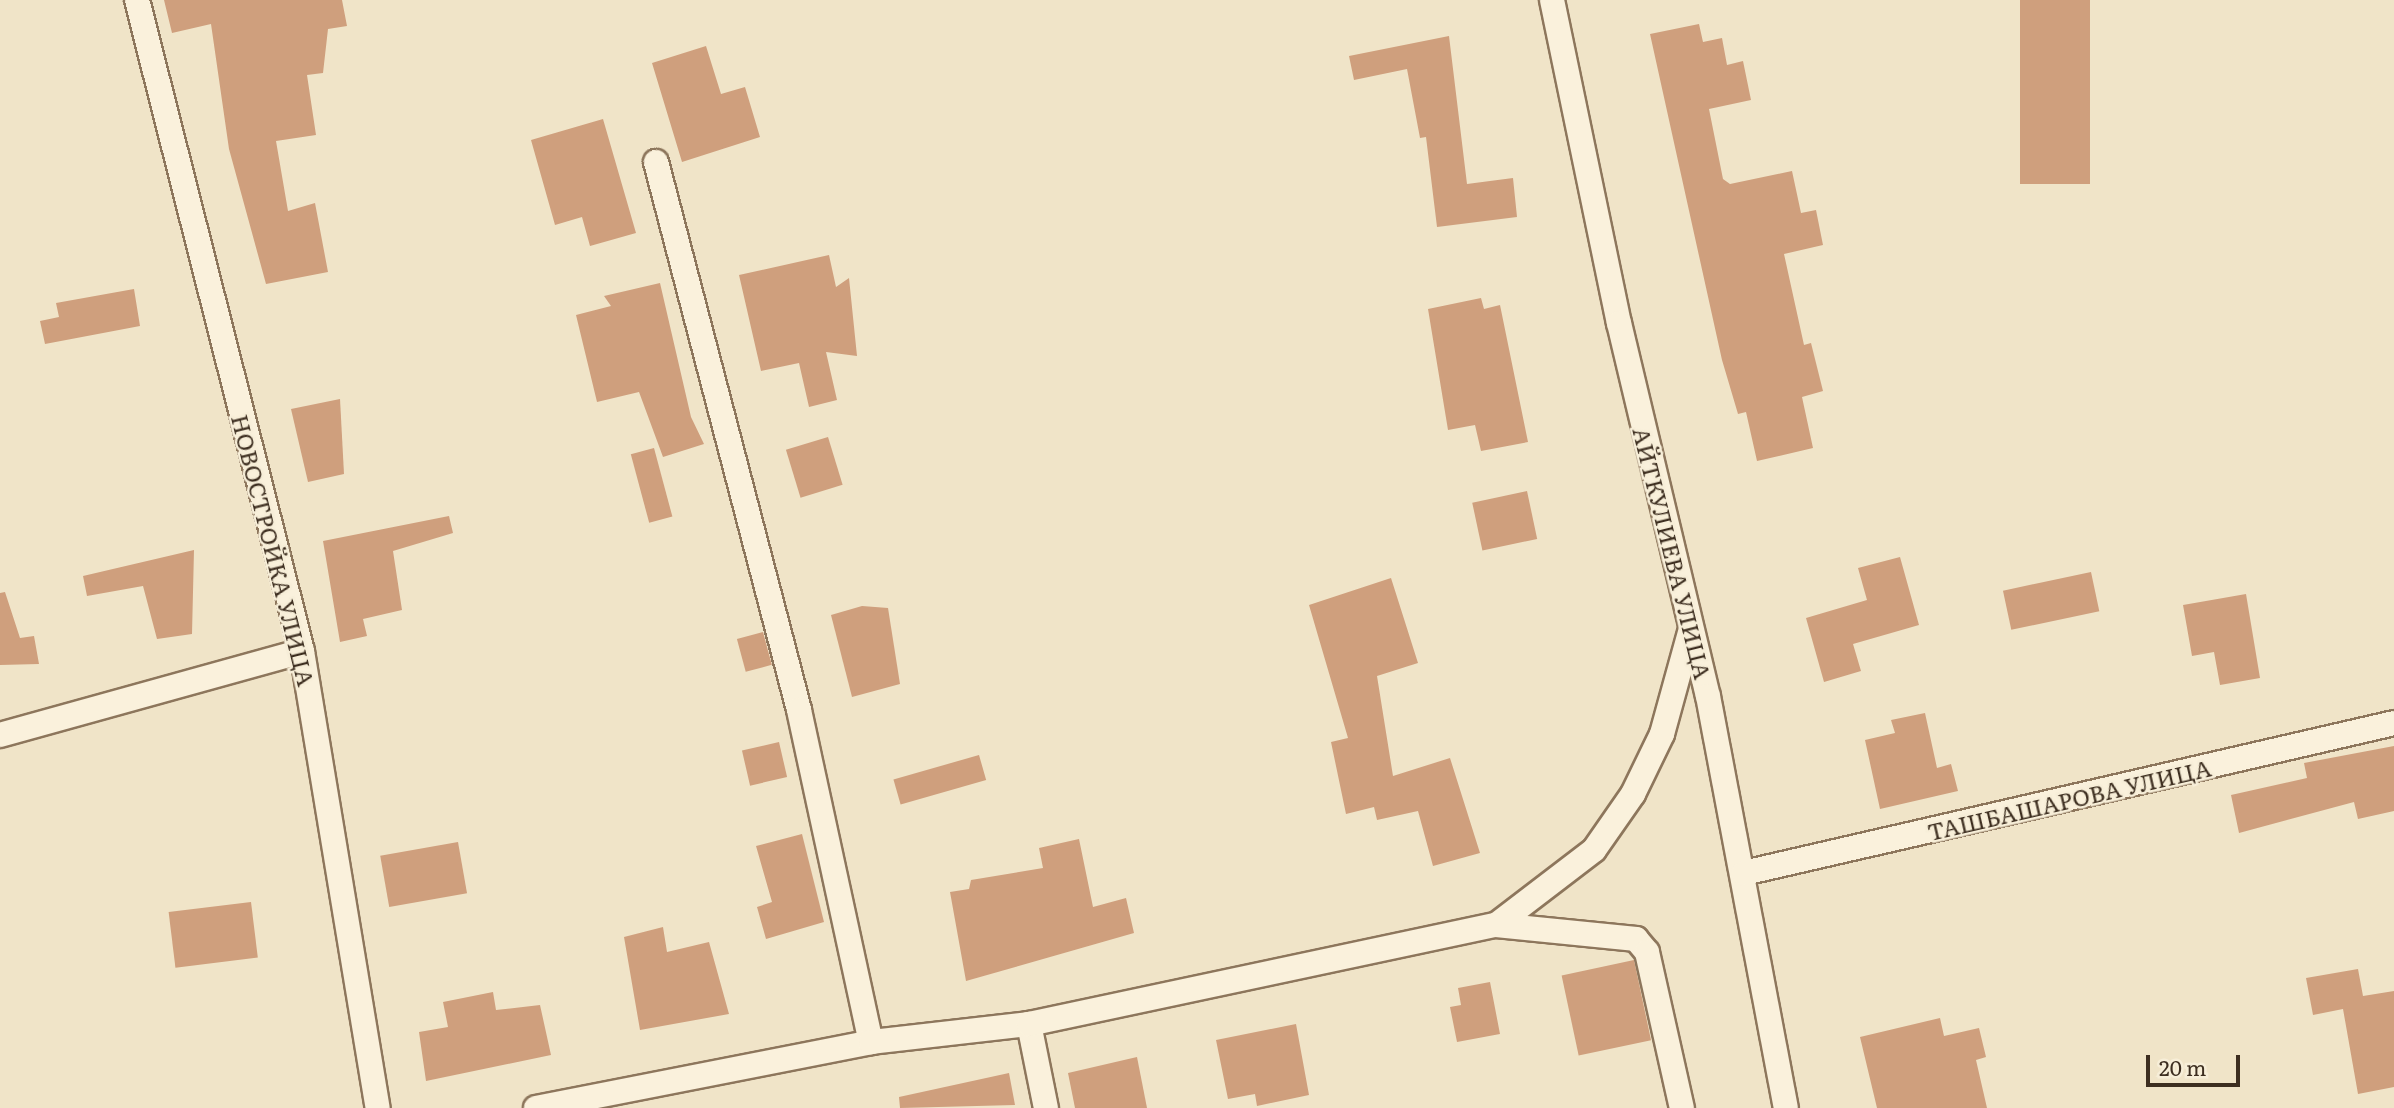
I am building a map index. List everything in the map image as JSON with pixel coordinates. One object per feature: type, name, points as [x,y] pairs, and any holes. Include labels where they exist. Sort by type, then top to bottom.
[{"type":"street","name":"НОВОСТРОЙКА УЛИЦА","points":[[136,0],[302,652],[378,1108]]},
{"type":"street","name":"АЙТКУЛИЕВА УЛИЦА","points":[[1552,0],[1744,873],[1786,1108]]},
{"type":"street","points":[[656,162],[799,710],[871,1042]]},
{"type":"street","points":[[1496,925],[1594,850],[1633,794],[1662,734],[1691,629]]},
{"type":"street","points":[[0,734],[302,652]]},
{"type":"street","name":"ТАШБАШАРОВА УЛИЦА","points":[[1744,873],[2394,723]]},
{"type":"street","points":[[537,1108],[871,1042],[1029,1024],[1496,925],[1636,939],[1647,952],[1682,1108]]},
{"type":"street","points":[[1029,1024],[1046,1108]]},
{"type":"building","points":[[164,0],[342,0],[347,26],[328,29],[323,73],[307,75],[316,135],[276,141],[288,211],[315,203],[328,272],[266,284],[229,149],[211,24],[172,33]]},
{"type":"building","points":[[2020,0],[2090,0],[2090,184],[2020,184]]},
{"type":"building","points":[[1699,24],[1703,42],[1722,38],[1727,65],[1743,61],[1751,100],[1709,109],[1723,179],[1730,184],[1792,171],[1801,213],[1816,210],[1823,245],[1784,254],[1804,345],[1811,343],[1823,391],[1802,397],[1813,448],[1757,461],[1746,412],[1738,414],[1722,360],[1650,34]]},
{"type":"building","points":[[1449,36],[1467,184],[1513,178],[1517,217],[1437,227],[1426,137],[1420,138],[1407,69],[1354,80],[1349,56]]},
{"type":"building","points":[[706,46],[721,94],[745,87],[760,137],[682,162],[652,63]]},
{"type":"building","points":[[603,119],[636,233],[590,246],[582,217],[555,225],[531,140]]},
{"type":"building","points":[[829,255],[836,287],[849,278],[857,356],[826,352],[837,400],[809,407],[799,363],[761,371],[739,275]]},
{"type":"building","points":[[660,283],[691,417],[704,444],[663,457],[639,392],[597,402],[576,315],[611,306],[604,296]]},
{"type":"building","points":[[134,289],[140,326],[45,344],[40,321],[59,317],[56,303]]},
{"type":"building","points":[[1481,298],[1484,309],[1500,305],[1528,442],[1481,451],[1475,425],[1448,430],[1428,309]]},
{"type":"building","points":[[340,399],[344,474],[308,482],[291,409]]},
{"type":"building","points":[[828,437],[843,485],[801,498],[786,450]]},
{"type":"building","points":[[654,448],[672,517],[649,523],[631,454]]},
{"type":"building","points":[[1527,491],[1537,539],[1482,551],[1472,503]]},
{"type":"building","points":[[449,516],[453,533],[393,551],[402,610],[363,619],[367,636],[340,642],[323,541]]},
{"type":"building","points":[[194,550],[192,634],[157,639],[143,586],[87,596],[83,576]]},
{"type":"building","points":[[1900,557],[1919,625],[1853,644],[1861,671],[1824,682],[1806,618],[1867,600],[1858,568]]},
{"type":"building","points":[[2091,572],[2099,611],[2011,630],[2003,591]]},
{"type":"building","points":[[1391,578],[1418,663],[1377,676],[1393,776],[1450,758],[1480,853],[1433,866],[1418,811],[1377,820],[1374,807],[1346,814],[1331,742],[1348,738],[1309,605]]},
{"type":"building","points":[[5,592],[20,638],[34,636],[39,664],[0,665],[0,593]]},
{"type":"building","points":[[2246,594],[2260,678],[2220,685],[2214,652],[2192,656],[2183,605]]},
{"type":"building","points":[[862,606],[888,608],[900,684],[852,697],[831,615]]},
{"type":"building","points":[[763,632],[772,665],[746,672],[737,639]]},
{"type":"building","points":[[1925,713],[1937,768],[1951,764],[1958,791],[1880,809],[1865,740],[1895,733],[1891,720]]},
{"type":"building","points":[[779,742],[787,777],[750,786],[742,751]]},
{"type":"building","points":[[2394,746],[2394,811],[2358,819],[2354,802],[2239,833],[2231,795],[2307,778],[2304,763]]},
{"type":"building","points":[[979,755],[986,780],[901,805],[893,780]]},
{"type":"building","points":[[802,834],[824,922],[766,939],[757,907],[772,902],[756,846]]},
{"type":"building","points":[[1079,839],[1093,907],[1126,898],[1134,933],[966,981],[950,892],[969,889],[971,880],[1043,868],[1039,848]]},
{"type":"building","points":[[458,842],[467,893],[389,907],[380,856]]},
{"type":"building","points":[[251,902],[258,958],[175,968],[169,912]]},
{"type":"building","points":[[663,927],[667,952],[709,942],[729,1014],[640,1030],[624,937]]},
{"type":"building","points":[[1634,960],[1651,1040],[1579,1056],[1562,975]]},
{"type":"building","points":[[2358,969],[2363,996],[2394,991],[2394,1087],[2358,1094],[2343,1009],[2313,1015],[2306,978]]},
{"type":"building","points":[[1490,982],[1500,1034],[1457,1042],[1450,1007],[1461,1005],[1458,988]]},
{"type":"building","points":[[493,992],[496,1010],[540,1005],[551,1055],[426,1081],[419,1032],[448,1027],[443,1002]]},
{"type":"building","points":[[1940,1018],[1944,1036],[1979,1028],[1986,1057],[1976,1060],[1987,1108],[1877,1108],[1860,1037]]},
{"type":"building","points":[[1296,1024],[1309,1095],[1257,1106],[1255,1094],[1228,1099],[1216,1040]]},
{"type":"building","points":[[1137,1057],[1147,1108],[1075,1108],[1068,1073]]},
{"type":"building","points":[[1009,1073],[1015,1105],[900,1108],[899,1097]]}]
